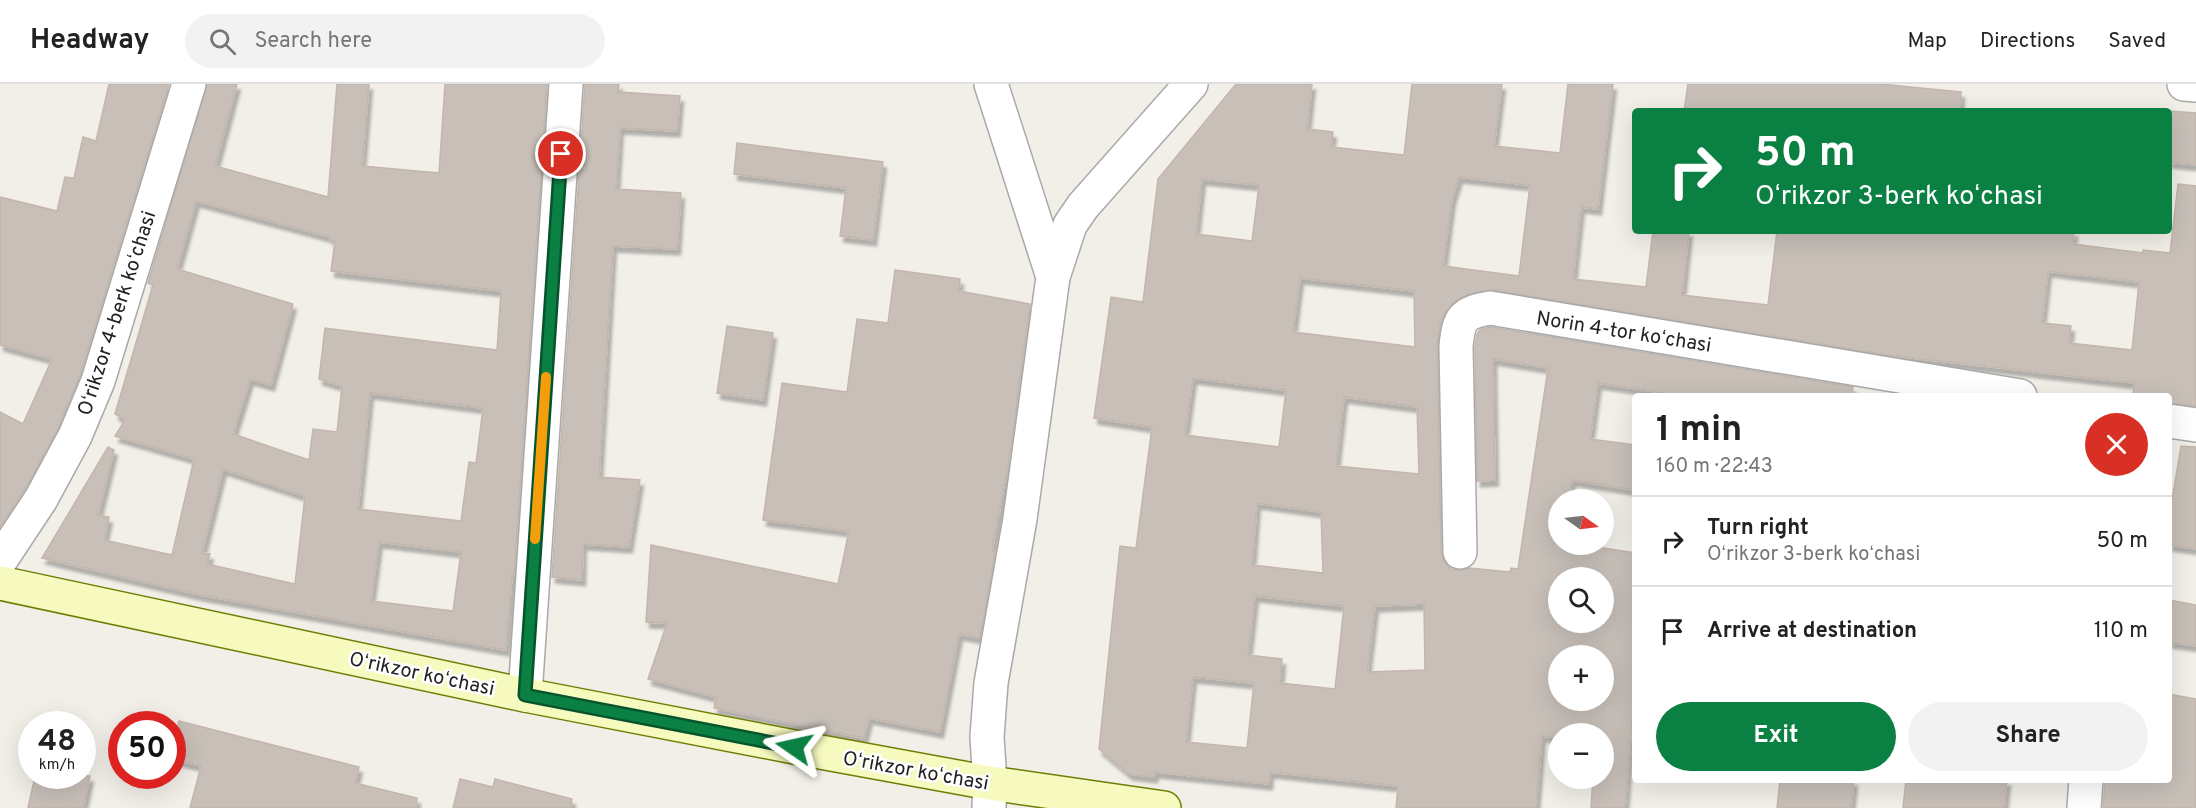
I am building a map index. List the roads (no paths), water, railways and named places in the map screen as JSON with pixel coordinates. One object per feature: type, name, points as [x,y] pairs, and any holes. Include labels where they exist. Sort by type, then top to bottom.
[{"type":"main road","name":"Oʻrikzor koʻchasi","points":[[0,584],[990,796],[1164,808]]},
{"type":"street","name":"Oʻrikzor 4-berk koʻchasi","points":[[0,561],[41,499],[75,436],[98,381],[189,84]]},
{"type":"street","points":[[525,695],[566,84]]},
{"type":"street","points":[[991,84],[1053,277]]},
{"type":"street","points":[[990,796],[987,737],[991,683],[1020,519],[1053,277],[1070,225],[1083,206],[1191,84]]},
{"type":"street","points":[[2184,84],[2196,85]]},
{"type":"street","name":"Norin 4-tor koʻchasi","points":[[1460,552],[1456,346],[1458,326],[1471,312],[1490,308],[2002,393]]},
{"type":"street","points":[[2172,421],[2196,425]]},
{"type":"street","points":[[2084,808],[2086,783]]}]
